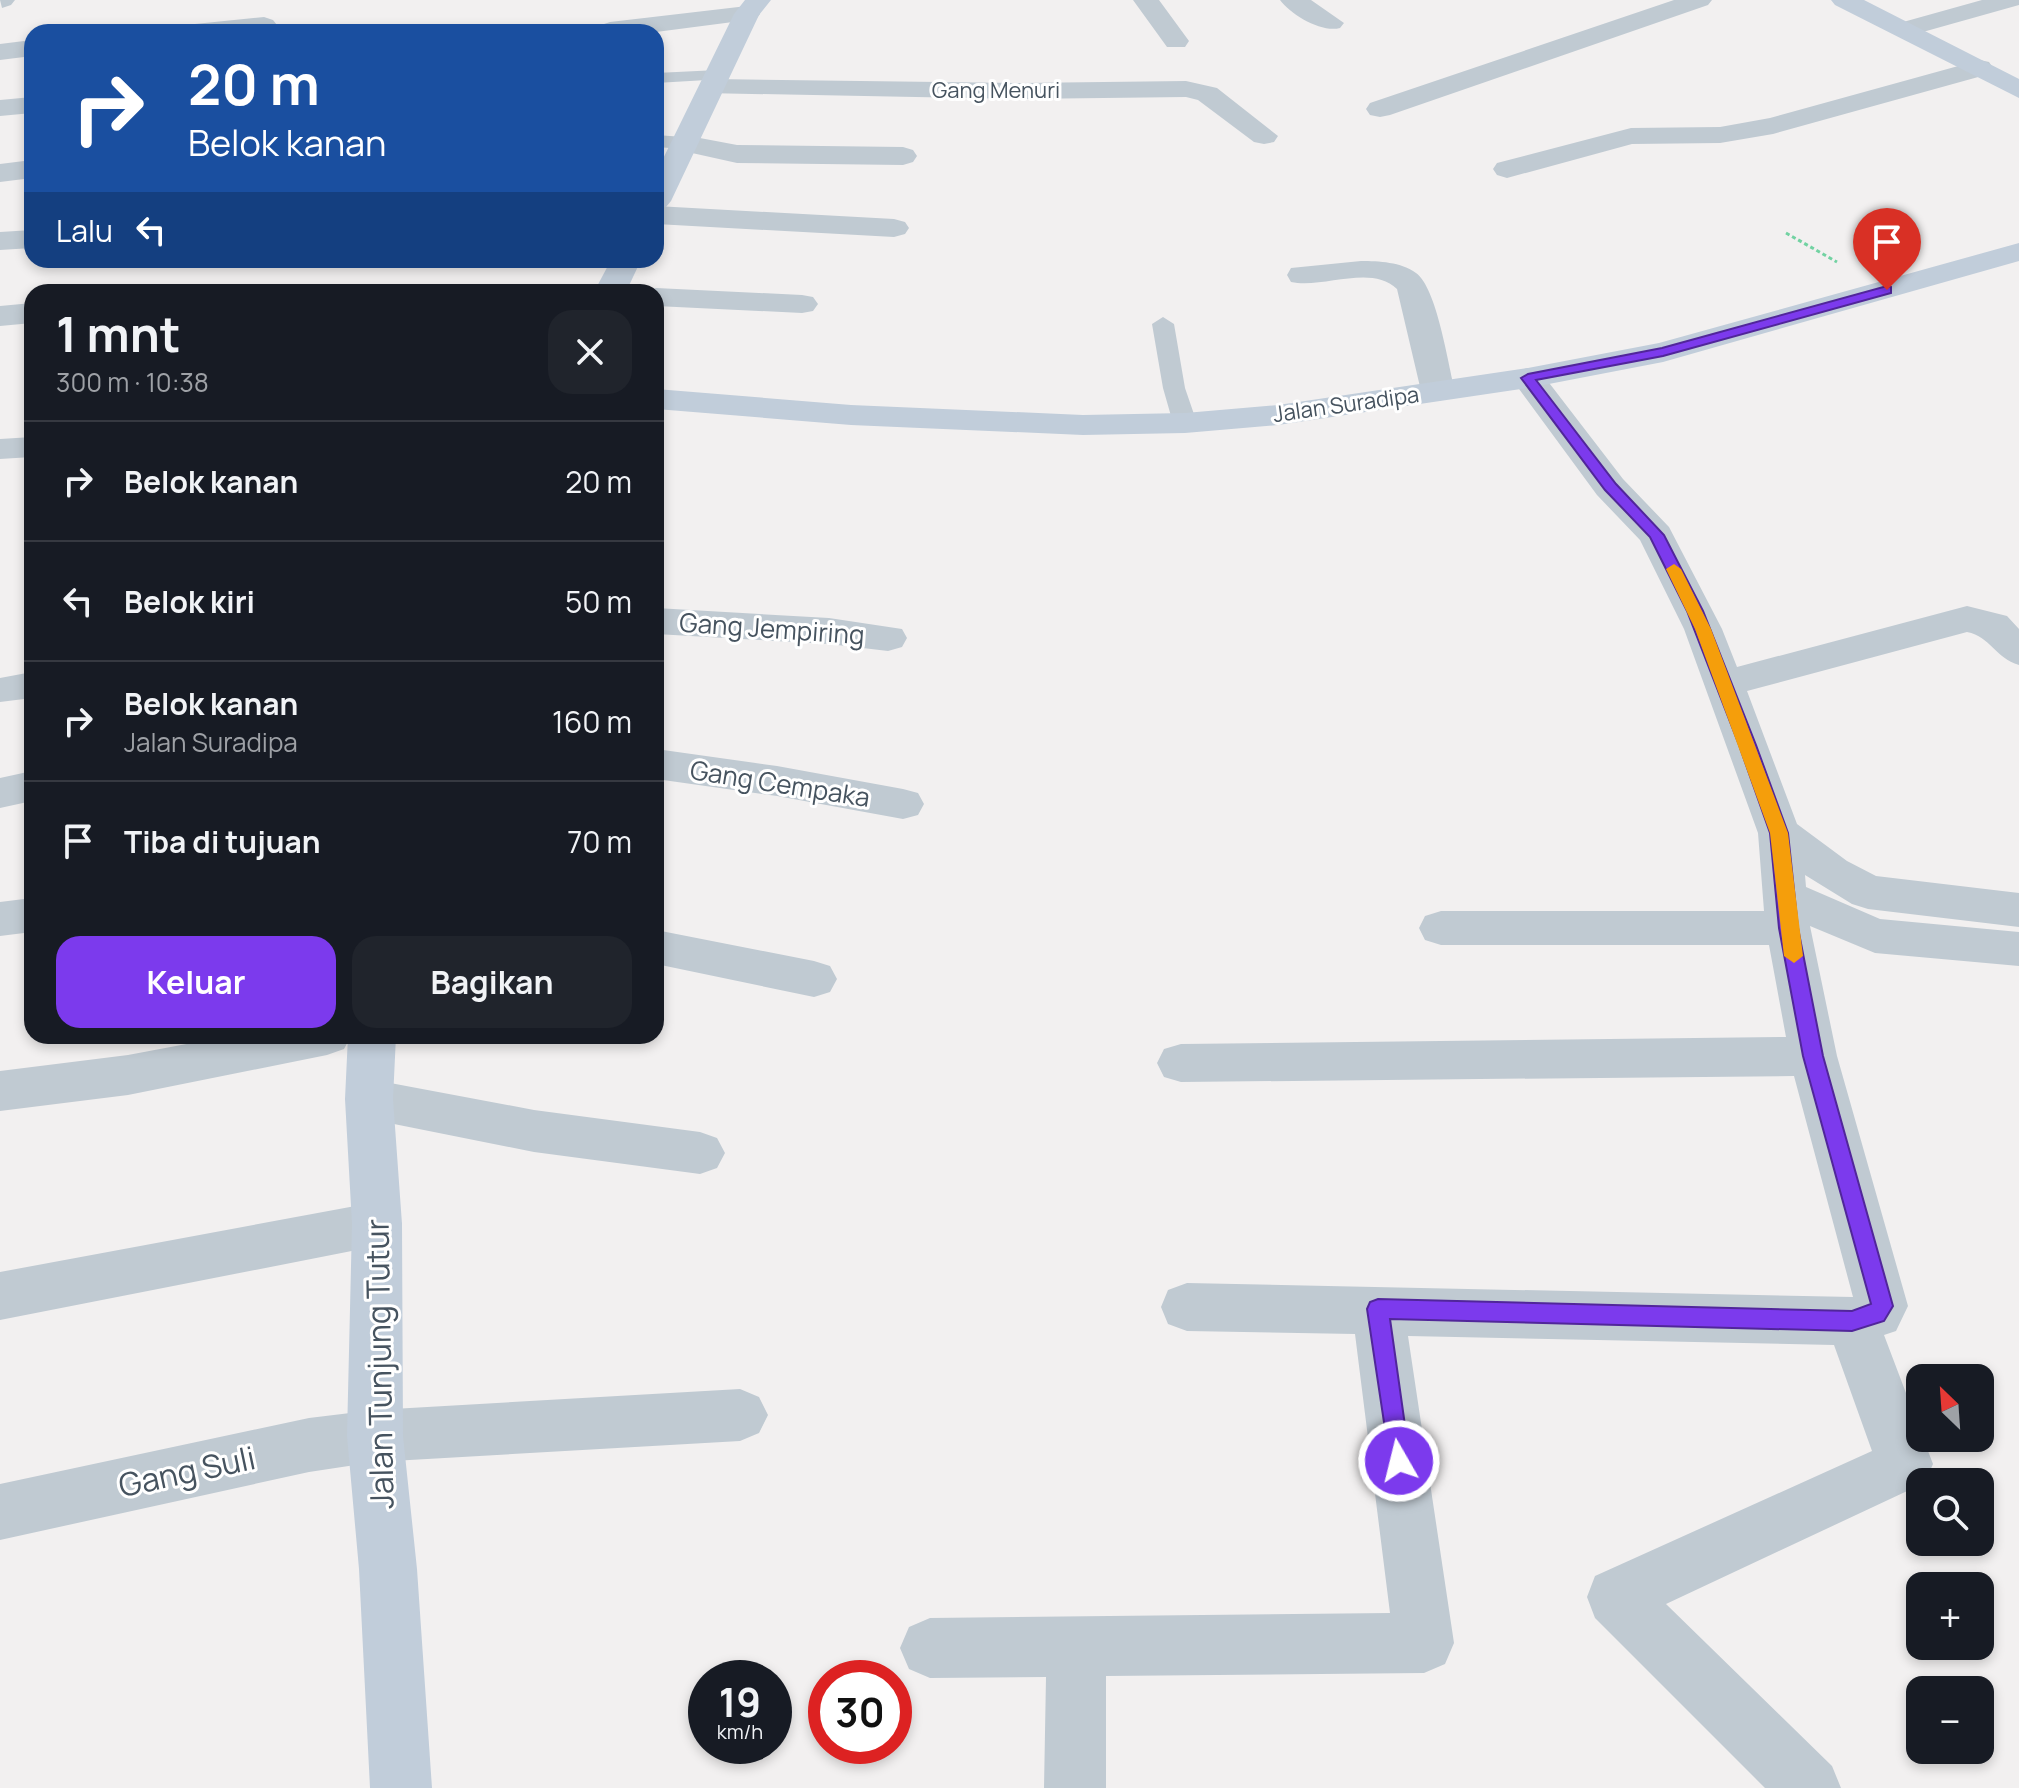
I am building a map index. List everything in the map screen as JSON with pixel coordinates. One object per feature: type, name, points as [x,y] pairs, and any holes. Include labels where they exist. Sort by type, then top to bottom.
[{"type":"street","points":[[1146,0],[1176,41]]},
{"type":"street","points":[[1293,0],[1331,23]]},
{"type":"street","points":[[1380,109],[1699,0]]},
{"type":"street","points":[[1844,0],[2019,90]]},
{"type":"street","points":[[1905,29],[2010,0]]},
{"type":"street","points":[[647,24],[752,7]]},
{"type":"street","points":[[664,167],[670,142],[716,81],[752,7]]},
{"type":"street","points":[[0,52],[24,49]]},
{"type":"street","points":[[1507,169],[1631,136],[1720,135],[1773,126],[1980,68]]},
{"type":"street","name":"Gang Menuri","points":[[716,81],[1021,91],[1186,89],[1207,94],[1264,136]]},
{"type":"street","points":[[0,108],[24,106]]},
{"type":"street","points":[[670,142],[737,154],[903,156]]},
{"type":"street","points":[[0,173],[24,170]]},
{"type":"street","points":[[664,215],[894,228]]},
{"type":"street","points":[[0,241],[24,240]]},
{"type":"street","name":"Jalan Suradipa","points":[[664,400],[1001,423],[1185,423],[1278,415],[1528,378],[1663,352],[2019,252]]},
{"type":"street","points":[[1302,275],[1369,270],[1392,272],[1405,278],[1412,286],[1438,391]]},
{"type":"street","points":[[664,297],[802,304]]},
{"type":"street","points":[[0,316],[24,314]]},
{"type":"street","points":[[1187,1307],[1852,1321],[1877,1314],[1882,1306],[1813,1056],[1787,912],[1779,833],[1724,684],[1687,594],[1656,535],[1610,487],[1528,378]]},
{"type":"street","points":[[0,449],[24,448]]},
{"type":"street","points":[[1724,684],[1967,619],[1993,625],[2019,652]]},
{"type":"street","name":"Gang Jempiring","points":[[664,621],[829,631],[888,638]]},
{"type":"street","name":"Gang Cempaka","points":[[664,765],[777,781],[903,804]]},
{"type":"street","points":[[0,793],[24,788]]},
{"type":"street","points":[[1779,833],[1832,872],[1868,892],[2019,910]]},
{"type":"street","points":[[1441,928],[1787,912],[1875,936],[2019,949]]},
{"type":"street","points":[[0,919],[24,916]]},
{"type":"street","points":[[664,949],[814,979]]},
{"type":"street","points":[[0,1091],[128,1075],[286,1044]]},
{"type":"street","name":"Jalan Tunjung Tutur","points":[[372,1044],[369,1099],[377,1224],[375,1436],[389,1584],[401,1788]]},
{"type":"street","points":[[1181,1063],[1813,1056]]},
{"type":"street","points":[[369,1099],[534,1131],[700,1153]]},
{"type":"street","points":[[0,1296],[377,1224]]},
{"type":"street","points":[[930,1648],[1424,1643],[1378,1309]]},
{"type":"street","points":[[1810,1788],[1616,1597],[1905,1464],[1852,1321]]},
{"type":"street","name":"Gang Suli","points":[[0,1512],[309,1445],[375,1436],[740,1415]]},
{"type":"street","points":[[1075,1788],[1076,1646]]},
{"type":"lane","points":[[664,78],[716,81]]},
{"type":"lane","points":[[1163,324],[1174,388],[1185,423]]},
{"type":"slow traffic","points":[[1674,569],[1703,629],[1779,833],[1788,928],[1794,956]]},
{"type":"route","points":[[1399,1461],[1378,1309],[1861,1321],[1877,1314],[1882,1306],[1813,1056],[1788,928],[1779,833],[1748,745],[1703,629],[1656,535],[1610,487],[1528,378],[1663,352],[1887,290]]}]
